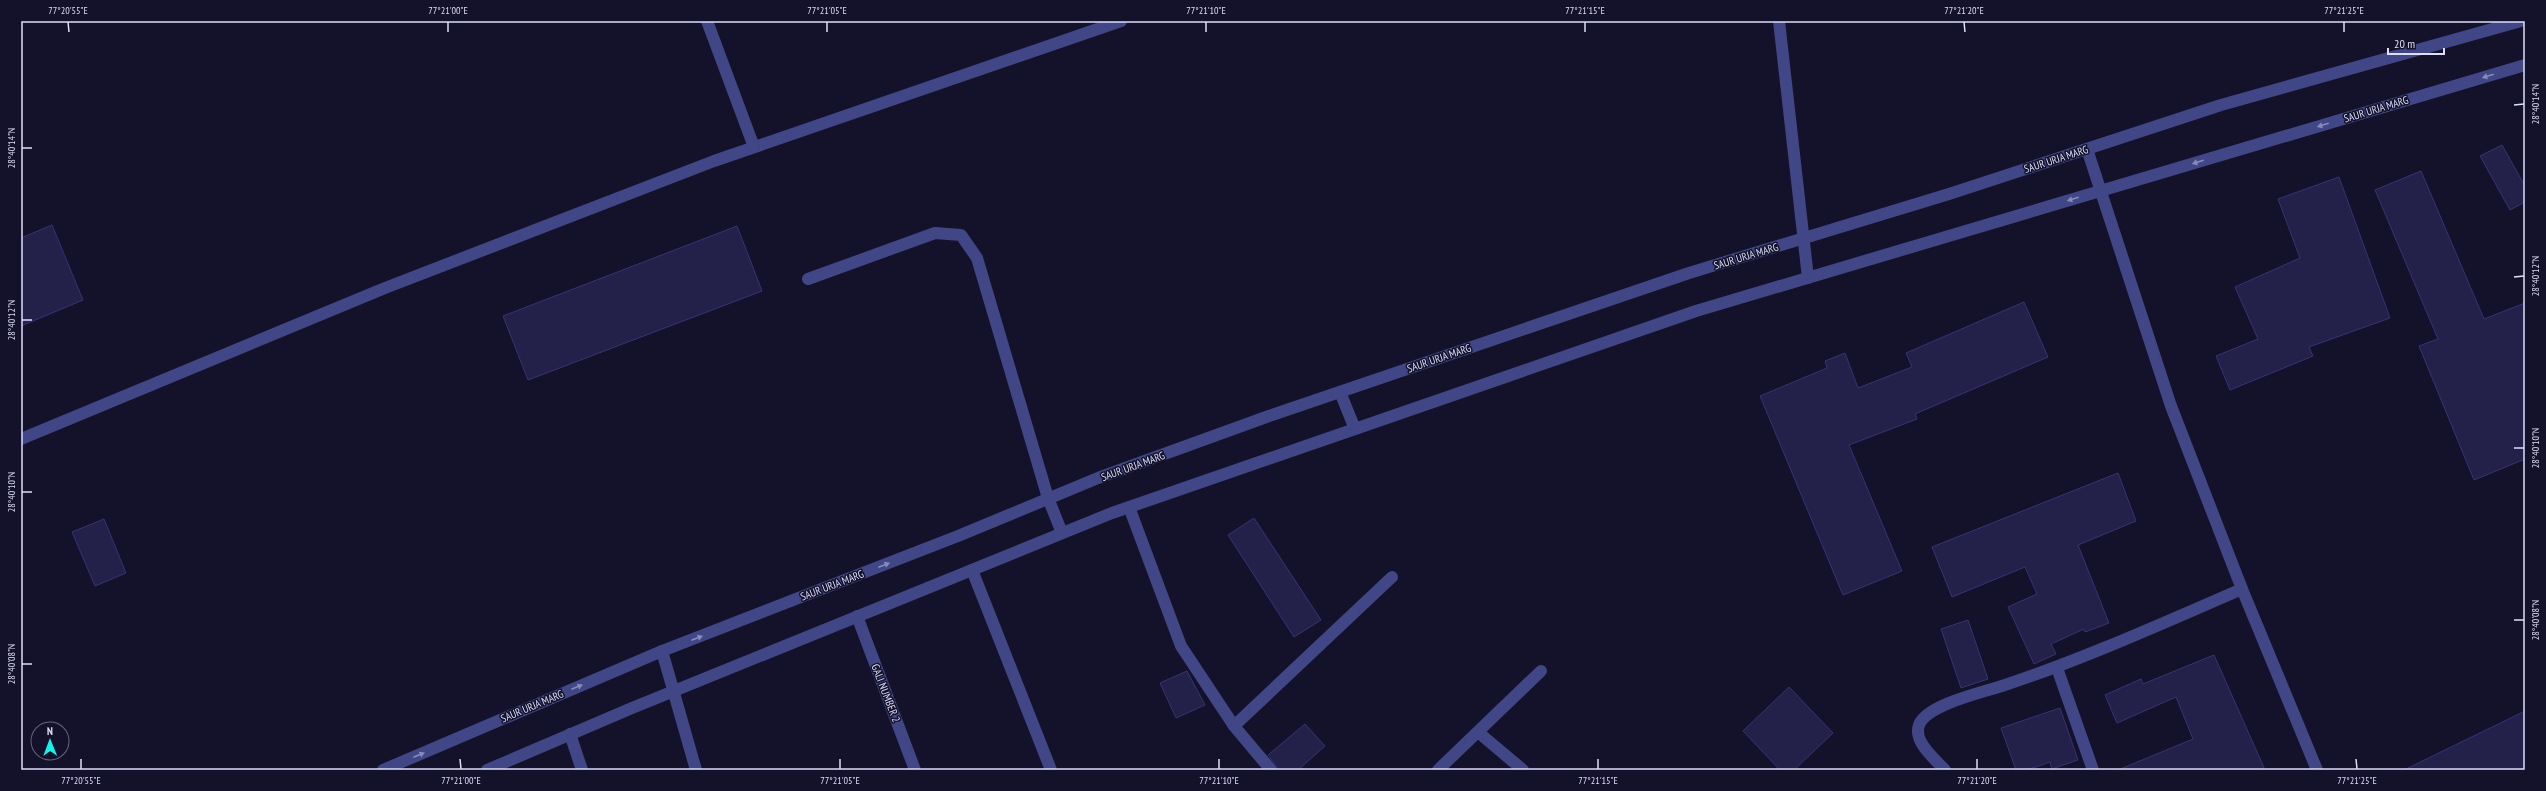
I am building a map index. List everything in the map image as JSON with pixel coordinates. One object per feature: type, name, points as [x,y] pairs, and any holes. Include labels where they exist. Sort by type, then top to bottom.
[{"type":"street","points":[[707,21],[754,147]]},
{"type":"street","points":[[21,439],[385,288],[754,147],[1121,21]]},
{"type":"street","points":[[1779,21],[1802,239],[1808,278]]},
{"type":"street","name":"SAUR URJA MARG","points":[[383,770],[662,651],[1048,498],[1261,418],[1689,273],[1802,239],[2221,105],[2521,21]]},
{"type":"street","name":"SAUR URJA MARG","points":[[487,770],[673,691],[1129,507],[1696,311],[2525,65]]},
{"type":"street","points":[[2086,149],[2171,406],[2242,589],[2317,770]]},
{"type":"street","points":[[808,279],[910,240],[935,233],[961,235],[977,258],[1048,498],[1062,533]]},
{"type":"street","points":[[1340,392],[1355,429]]},
{"type":"street","points":[[1129,507],[1181,646],[1234,726],[1272,770]]},
{"type":"street","points":[[972,570],[1051,770]]},
{"type":"street","points":[[1234,726],[1392,577]]},
{"type":"street","points":[[1945,770],[1924,747],[1918,736],[1919,725],[1926,715],[1944,705],[2057,668],[2242,589]]},
{"type":"street","name":"GALI NUMBER 2","points":[[857,616],[915,770]]},
{"type":"street","points":[[662,651],[696,770]]},
{"type":"street","points":[[2057,668],[2093,770]]},
{"type":"street","points":[[1438,770],[1541,670]]},
{"type":"street","points":[[1478,732],[1523,770]]},
{"type":"street","points":[[570,734],[582,770]]},
{"type":"building","points":[[2502,145],[2525,186],[2525,202],[2510,210],[2480,156]]},
{"type":"building","points":[[2421,171],[2484,319],[2525,303],[2525,459],[2474,480],[2419,346],[2438,339],[2375,190]]},
{"type":"building","points":[[2339,177],[2390,318],[2309,347],[2313,356],[2230,390],[2216,356],[2258,339],[2235,287],[2300,258],[2278,199]]},
{"type":"building","points":[[52,225],[83,300],[21,326],[21,238]]},
{"type":"building","points":[[737,226],[762,291],[528,380],[503,316]]},
{"type":"building","points":[[2024,302],[2048,357],[1915,414],[1917,419],[1849,445],[1902,571],[1843,595],[1760,396],[1827,368],[1825,361],[1845,353],[1858,388],[1912,367],[1906,353]]},
{"type":"building","points":[[2118,473],[2136,521],[2078,545],[2109,623],[2085,632],[2084,629],[2051,644],[2056,654],[2034,664],[2008,607],[2037,594],[2025,567],[1952,597],[1932,547]]},
{"type":"building","points":[[1254,518],[1321,620],[1294,637],[1228,535]]},
{"type":"building","points":[[104,519],[126,573],[95,586],[72,532]]},
{"type":"building","points":[[1968,620],[1988,679],[1961,688],[1941,629]]},
{"type":"building","points":[[2214,655],[2265,770],[2118,770],[2193,739],[2176,697],[2117,723],[2105,695],[2141,679],[2143,684]]},
{"type":"building","points":[[1187,671],[1205,705],[1176,718],[1160,683]]},
{"type":"building","points":[[1789,687],[1833,733],[1794,770],[1780,770],[1743,731]]},
{"type":"building","points":[[2060,708],[2078,760],[2052,769],[2050,762],[2027,770],[2016,770],[2001,728]]},
{"type":"building","points":[[2525,711],[2525,770],[2404,770]]},
{"type":"building","points":[[1305,724],[1325,746],[1298,770],[1279,770],[1268,755]]}]
